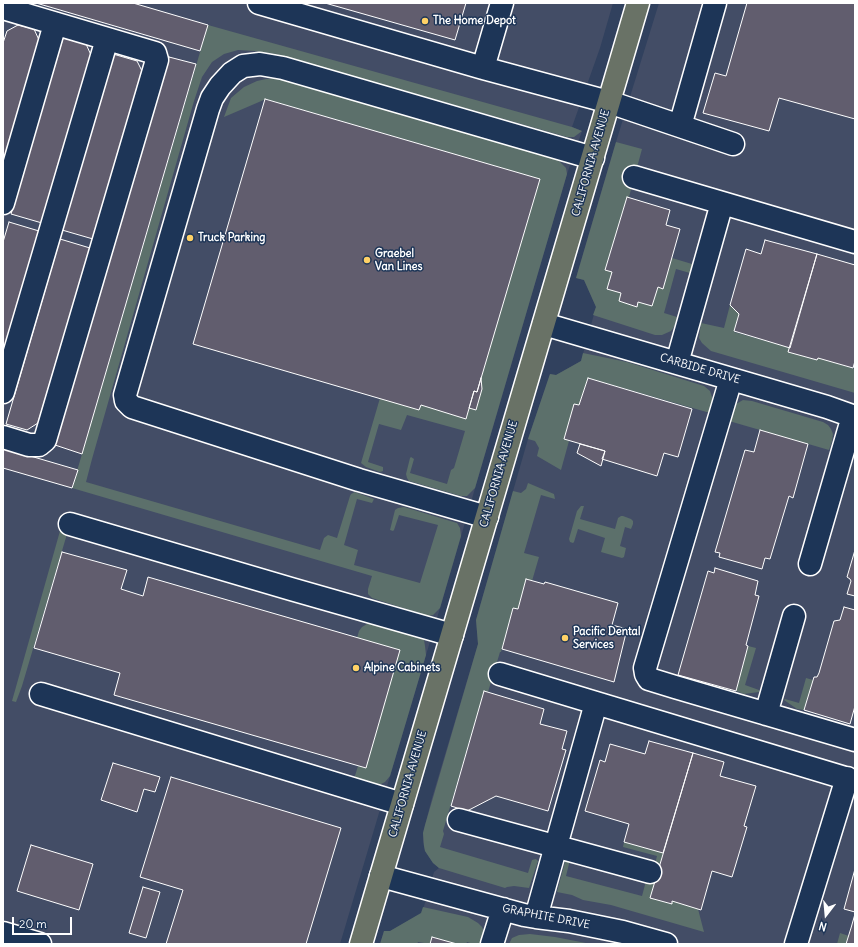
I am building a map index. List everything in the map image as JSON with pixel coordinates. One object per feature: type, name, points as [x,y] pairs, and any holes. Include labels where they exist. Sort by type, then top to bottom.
[{"type":"main road","name":"CALIFORNIA AVENUE","points":[[361,944],[638,3]]},
{"type":"street","points":[[259,3],[483,68],[609,102],[733,144]]},
{"type":"street","points":[[483,68],[502,3]]},
{"type":"street","points":[[680,126],[715,3]]},
{"type":"street","points":[[3,8],[155,53],[157,60],[45,440],[39,444],[29,445],[3,437]]},
{"type":"street","points":[[3,203],[55,24]]},
{"type":"street","points":[[3,392],[107,39]]},
{"type":"street","points":[[487,517],[359,480],[132,407],[126,401],[124,395],[212,98],[220,86],[232,73],[244,66],[260,64],[283,68],[592,158]]},
{"type":"street","points":[[634,177],[855,242]]},
{"type":"street","points":[[677,363],[722,203]]},
{"type":"street","name":"CARBIDE DRIVE","points":[[544,324],[731,378],[854,416]]},
{"type":"street","points":[[731,378],[645,668],[646,674],[649,679],[855,740]]},
{"type":"street","points":[[810,564],[854,416]]},
{"type":"street","points":[[70,524],[452,635]]},
{"type":"street","points":[[766,714],[794,616]]},
{"type":"street","points":[[500,674],[596,704],[851,779],[796,944]]},
{"type":"street","points":[[41,694],[402,804]]},
{"type":"street","points":[[536,917],[596,704]]},
{"type":"street","points":[[459,820],[650,872]]},
{"type":"street","name":"GRAPHITE DRIVE","points":[[381,876],[536,917],[569,921],[623,932],[666,944]]},
{"type":"street","points":[[492,944],[503,909]]},
{"type":"street","points":[[3,934],[40,944]]},
{"type":"shaded area","points":[[3,3],[613,3],[600,48],[572,127],[582,131],[567,174],[340,944],[3,944]]},
{"type":"shaded area","points":[[659,3],[855,3],[855,944],[380,944],[384,931],[390,931],[422,913],[434,872],[439,868],[433,863],[425,851],[423,833],[478,644],[476,620],[528,439],[550,374],[556,375],[581,361],[596,307],[584,280],[576,278]]},
{"type":"green space","points":[[208,25],[582,131],[574,137],[567,137],[275,54],[254,51],[238,50],[224,54],[212,62],[202,77],[194,101],[86,482],[320,550],[324,538],[328,535],[337,538],[350,496],[355,492],[374,499],[372,503],[357,499],[344,545],[358,550],[354,565],[420,583],[438,525],[399,515],[394,530],[390,530],[395,510],[404,507],[457,523],[460,528],[461,536],[440,608],[433,615],[428,616],[372,598],[368,594],[368,589],[372,576],[72,488]]},
{"type":"green space","points":[[277,78],[546,156],[558,160],[566,168],[567,174],[475,488],[467,496],[461,496],[409,481],[406,474],[411,457],[414,459],[410,473],[447,484],[451,470],[454,468],[465,431],[407,415],[401,430],[379,424],[368,462],[383,467],[383,471],[380,472],[366,467],[361,463],[380,398],[419,410],[421,405],[466,419],[469,408],[476,410],[482,389],[481,378],[540,179],[266,99],[224,117],[231,98],[244,87],[257,81]]},
{"type":"green space","points":[[616,142],[642,149],[629,197],[627,197],[605,270],[612,272],[621,293],[619,301],[637,306],[638,302],[658,287],[672,258],[692,264],[690,273],[676,269],[664,313],[677,317],[671,331],[662,335],[655,335],[593,315],[596,307],[584,280],[576,278]]},
{"type":"green space","points":[[730,305],[739,314],[734,332],[790,348],[789,352],[816,360],[818,358],[855,369],[855,393],[711,351],[699,338],[701,323],[724,328]]},
{"type":"green space","points":[[583,353],[627,362],[704,386],[710,391],[712,397],[710,413],[588,378],[579,405],[574,404],[564,439],[569,441],[561,470],[537,456],[539,448],[535,441],[528,439],[550,374],[556,375],[581,361]]},
{"type":"green space","points":[[743,400],[752,401],[823,422],[828,425],[833,434],[829,450],[729,421],[732,409],[736,404]]},
{"type":"green space","points":[[528,483],[554,494],[555,499],[541,495],[524,553],[539,557],[532,581],[526,579],[518,609],[513,608],[488,692],[484,691],[443,831],[444,834],[440,847],[528,873],[532,860],[536,859],[538,861],[529,888],[514,886],[505,888],[439,868],[433,863],[425,851],[423,833],[478,644],[476,620],[513,491],[521,493],[526,489]]},
{"type":"green space","points":[[581,506],[584,506],[580,519],[615,529],[618,518],[621,516],[633,521],[631,529],[625,527],[620,546],[626,548],[624,557],[622,558],[601,552],[605,538],[578,529],[574,542],[570,542],[569,539],[577,511]]},
{"type":"green space","points":[[60,531],[67,534],[22,686],[16,702],[12,701]]},
{"type":"green space","points":[[372,623],[418,636],[424,640],[426,655],[390,776],[385,782],[379,785],[373,785],[354,779],[358,766],[366,768],[357,638],[362,627]]},
{"type":"green space","points":[[748,646],[756,648],[745,685],[759,690],[759,692],[744,694],[736,691]]},
{"type":"green space","points":[[806,678],[813,680],[804,710],[797,709],[784,700],[799,703]]},
{"type":"green space","points":[[624,842],[663,853],[650,898],[671,904],[672,901],[698,909],[704,932],[611,905],[583,900],[572,895],[557,892],[566,858],[570,860],[566,876],[642,896],[646,881],[651,880],[657,856],[623,847]]},
{"type":"green space","points":[[423,907],[468,917],[478,923],[482,927],[485,934],[482,944],[467,942],[466,944],[457,944],[432,937],[430,944],[418,942],[417,944],[380,944],[384,931],[390,931],[421,913]]},
{"type":"green space","points":[[840,933],[849,936],[846,944],[837,944]]},
{"type":"green space","points":[[530,934],[591,944],[509,944],[512,938],[519,935]]},
{"type":"building","points":[[36,3],[133,3],[208,25],[200,51]]},
{"type":"building","name":"The Home Depot","points":[[325,3],[466,3],[455,40]]},
{"type":"building","points":[[747,3],[855,3],[855,119],[779,98],[769,131],[703,113],[715,73],[726,76]]},
{"type":"building","points":[[18,25],[34,29],[39,40],[3,162],[3,43],[7,31]]},
{"type":"building","points":[[63,38],[86,44],[91,55],[42,223],[11,214]]},
{"type":"building","points":[[113,54],[137,61],[142,71],[93,239],[62,230]]},
{"type":"building","points":[[169,57],[196,64],[82,454],[55,445]]},
{"type":"building","name":"Graebel Van Lines","points":[[265,99],[540,179],[477,392],[474,391],[466,419],[421,405],[419,410],[193,344]]},
{"type":"building","points":[[627,197],[670,210],[666,225],[680,229],[663,289],[658,287],[652,306],[638,302],[637,307],[619,301],[621,293],[607,289],[612,272],[605,270]]},
{"type":"building","points":[[9,222],[39,231],[3,353],[3,242]]},
{"type":"building","points":[[60,239],[90,248],[38,423],[27,430],[6,424]]},
{"type":"building","points":[[765,240],[817,254],[790,348],[734,331],[739,314],[730,305],[746,249],[761,254]]},
{"type":"building","points":[[817,254],[855,265],[855,361],[853,368],[818,358],[817,360],[788,352]]},
{"type":"building","points":[[481,378],[482,389],[476,410],[469,408],[474,391],[477,392]]},
{"type":"building","points":[[588,378],[692,409],[678,457],[664,453],[657,476],[602,459],[605,451],[564,439],[574,404],[579,405]]},
{"type":"building","points":[[760,430],[808,444],[793,498],[789,496],[770,559],[765,558],[762,569],[719,557],[720,553],[715,552],[745,450],[754,452]]},
{"type":"building","points":[[580,444],[605,451],[601,466],[577,453]]},
{"type":"building","points":[[3,448],[78,470],[72,488],[3,468]]},
{"type":"building","points":[[855,550],[855,596],[847,594],[851,581],[847,577]]},
{"type":"building","points":[[62,552],[127,570],[121,589],[143,596],[148,577],[400,650],[366,768],[114,695],[120,673],[34,648]]},
{"type":"building","points":[[715,568],[758,581],[755,595],[759,596],[736,691],[678,675],[708,571],[714,573]]},
{"type":"building","name":"Pacific Dental Services","points":[[526,579],[544,584],[545,582],[618,603],[612,625],[627,629],[614,682],[502,649],[513,608],[518,609]]},
{"type":"building","points":[[844,607],[855,610],[855,706],[850,724],[804,710],[814,677],[817,677],[819,673],[834,621],[840,620]]},
{"type":"building","points":[[484,691],[544,709],[540,724],[567,731],[562,749],[566,750],[548,811],[496,796],[467,811],[451,806]]},
{"type":"building","points":[[649,741],[693,753],[663,853],[624,842],[629,824],[585,811],[600,760],[605,762],[610,744],[645,754]]},
{"type":"building","points":[[693,753],[724,762],[720,776],[756,786],[744,826],[747,827],[732,877],[712,871],[701,910],[672,901],[672,904],[650,898]]},
{"type":"building","points":[[113,763],[160,777],[155,792],[144,789],[137,812],[101,800]]},
{"type":"building","points":[[171,777],[341,828],[306,944],[166,944],[183,890],[140,877]]},
{"type":"building","points":[[31,845],[93,864],[79,910],[17,891]]},
{"type":"building","points":[[855,869],[855,912],[844,909]]},
{"type":"building","points":[[143,887],[160,892],[146,938],[129,933]]},
{"type":"building","points":[[855,914],[855,944],[846,944],[851,928]]},
{"type":"building","points":[[432,937],[457,944],[430,944]]},
{"type":"place","name":"The Home Depot","points":[[425,21]]},
{"type":"place","name":"Truck Parking","points":[[190,238]]},
{"type":"place","name":"Graebel Van Lines","points":[[367,260]]},
{"type":"place","name":"Pacific Dental Services","points":[[565,638]]},
{"type":"place","name":"Alpine Cabinets","points":[[356,668]]}]
